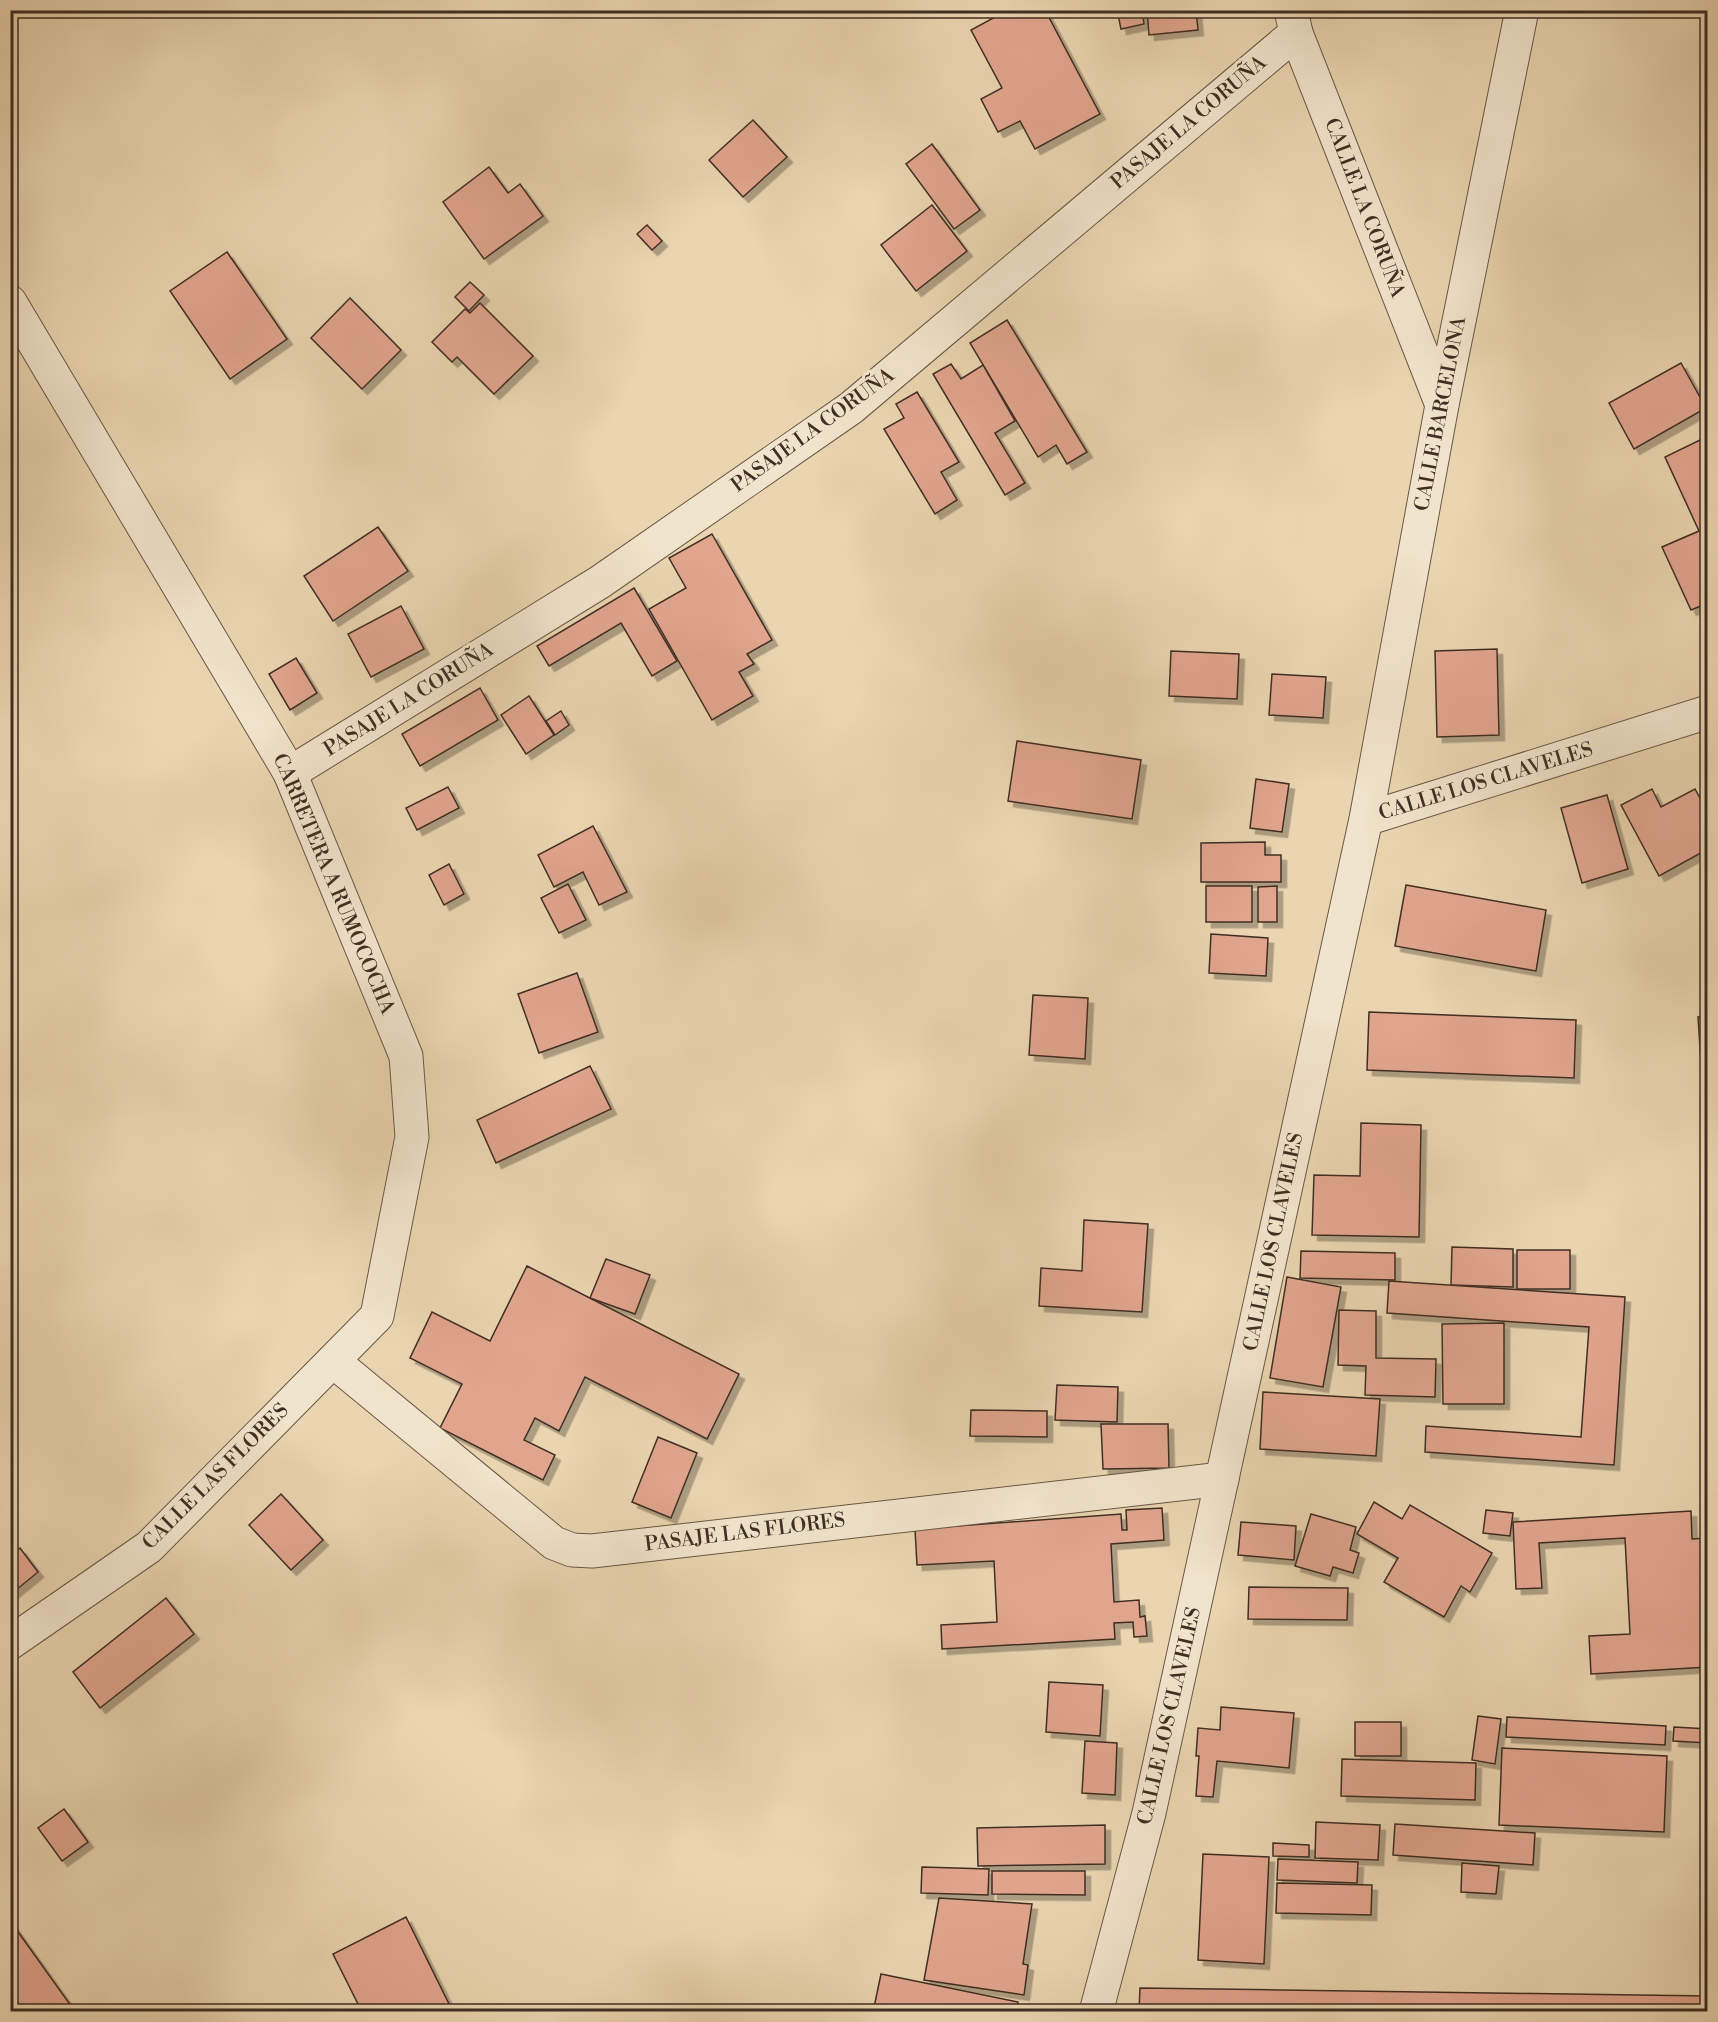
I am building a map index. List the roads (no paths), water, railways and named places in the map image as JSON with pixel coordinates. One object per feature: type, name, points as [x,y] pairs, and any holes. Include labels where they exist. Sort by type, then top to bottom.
[{"type":"street","name":"CALLE BARCELONA","points":[[1366,819],[1442,405],[1522,10]]},
{"type":"street","name":"CALLE LA CORUÑA","points":[[1293,22],[1442,405]]},
{"type":"street","name":"PASAJE LA CORUÑA","points":[[290,773],[600,582],[851,408],[1293,22]]},
{"type":"street","name":"CARRETERA A RUMOCOCHA","points":[[10,302],[290,773],[406,1056],[412,1137],[377,1316]]},
{"type":"street","name":"CALLE LOS CLAVELES","points":[[1096,2012],[1149,1813],[1366,819],[1707,712]]},
{"type":"street","name":"CALLE LAS FLORES","points":[[10,1643],[148,1547],[377,1316]]},
{"type":"street","name":"PASAJE LAS FLORES","points":[[333,1361],[554,1543],[572,1550],[592,1551],[1222,1479]]}]
